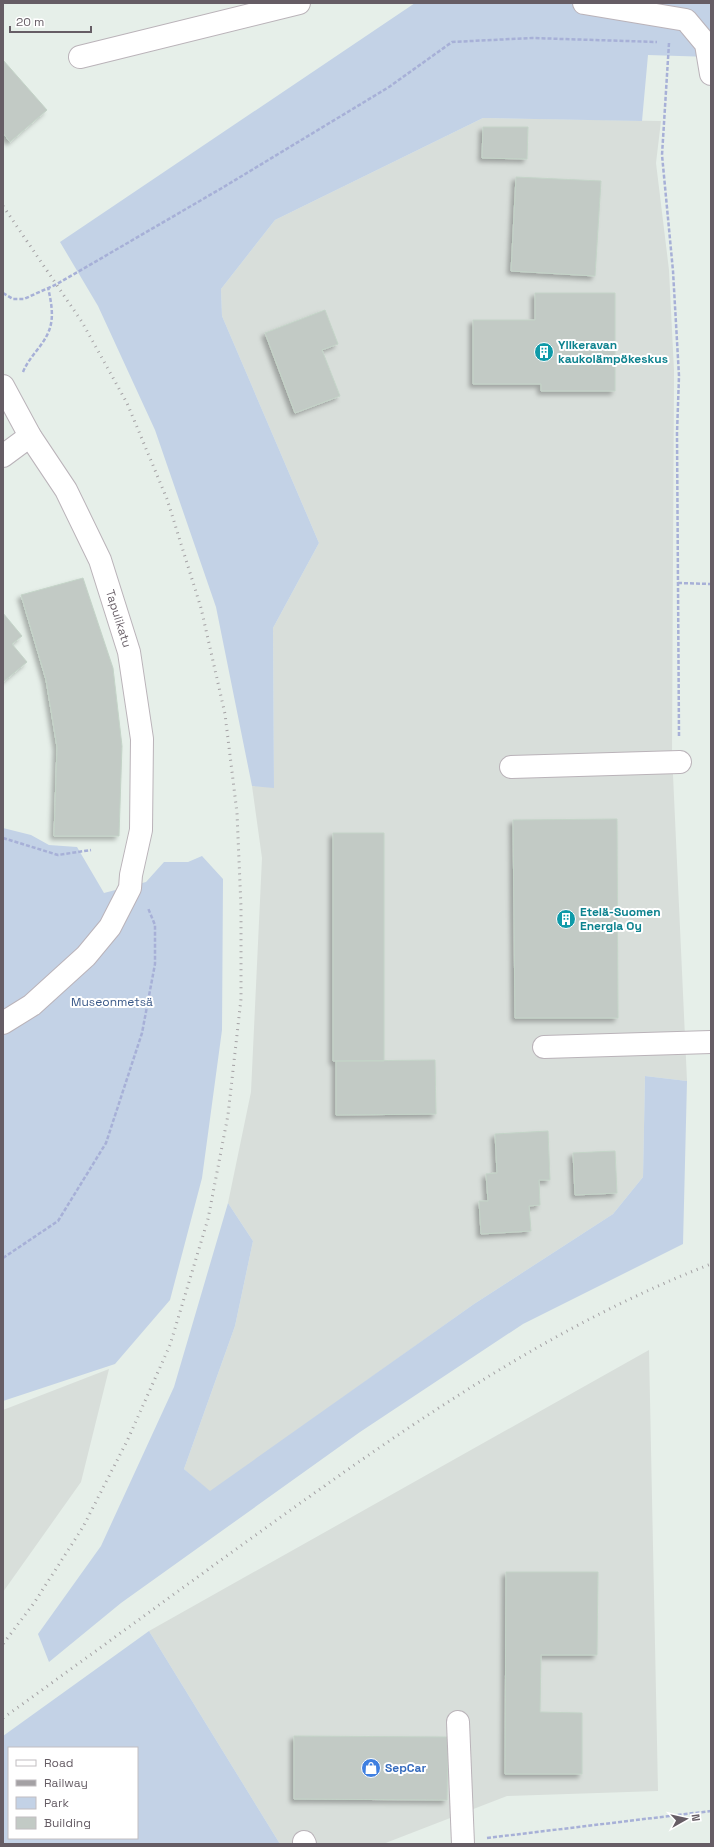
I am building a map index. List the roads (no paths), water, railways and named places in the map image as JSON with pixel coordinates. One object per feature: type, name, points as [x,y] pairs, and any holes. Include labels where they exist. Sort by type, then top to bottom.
[{"type":"street","points":[[80,57],[299,3]]},
{"type":"street","points":[[584,3],[686,20],[706,44],[711,74]]},
{"type":"street","name":"Tapulikatu","points":[[3,1023],[32,1005],[86,956],[110,927],[130,882],[141,830],[142,739],[129,652],[100,560],[66,490],[30,436],[7,394]]},
{"type":"street","points":[[3,456],[30,436]]},
{"type":"street","points":[[511,767],[680,762]]},
{"type":"street","points":[[544,1047],[711,1042]]},
{"type":"street","points":[[458,1722],[463,1843]]},
{"type":"railway","points":[[3,206],[82,322],[127,403],[167,499],[201,608],[225,714],[237,813],[241,907],[241,999],[228,1115],[208,1219],[170,1345],[128,1439],[83,1527],[34,1603],[3,1644]]},
{"type":"railway","points":[[3,1718],[329,1482],[434,1411],[541,1346],[596,1316],[653,1288],[711,1264]]},
{"type":"place","name":"Ylikeravan kaukolämpökeskus","points":[[544,352]]},
{"type":"place","name":"Etelä-Suomen Energia Oy","points":[[566,919]]},
{"type":"place","name":"SepCar","points":[[371,1768]]},
{"type":"park label","name":"Museonmetsä","points":[[112,1002]]}]
